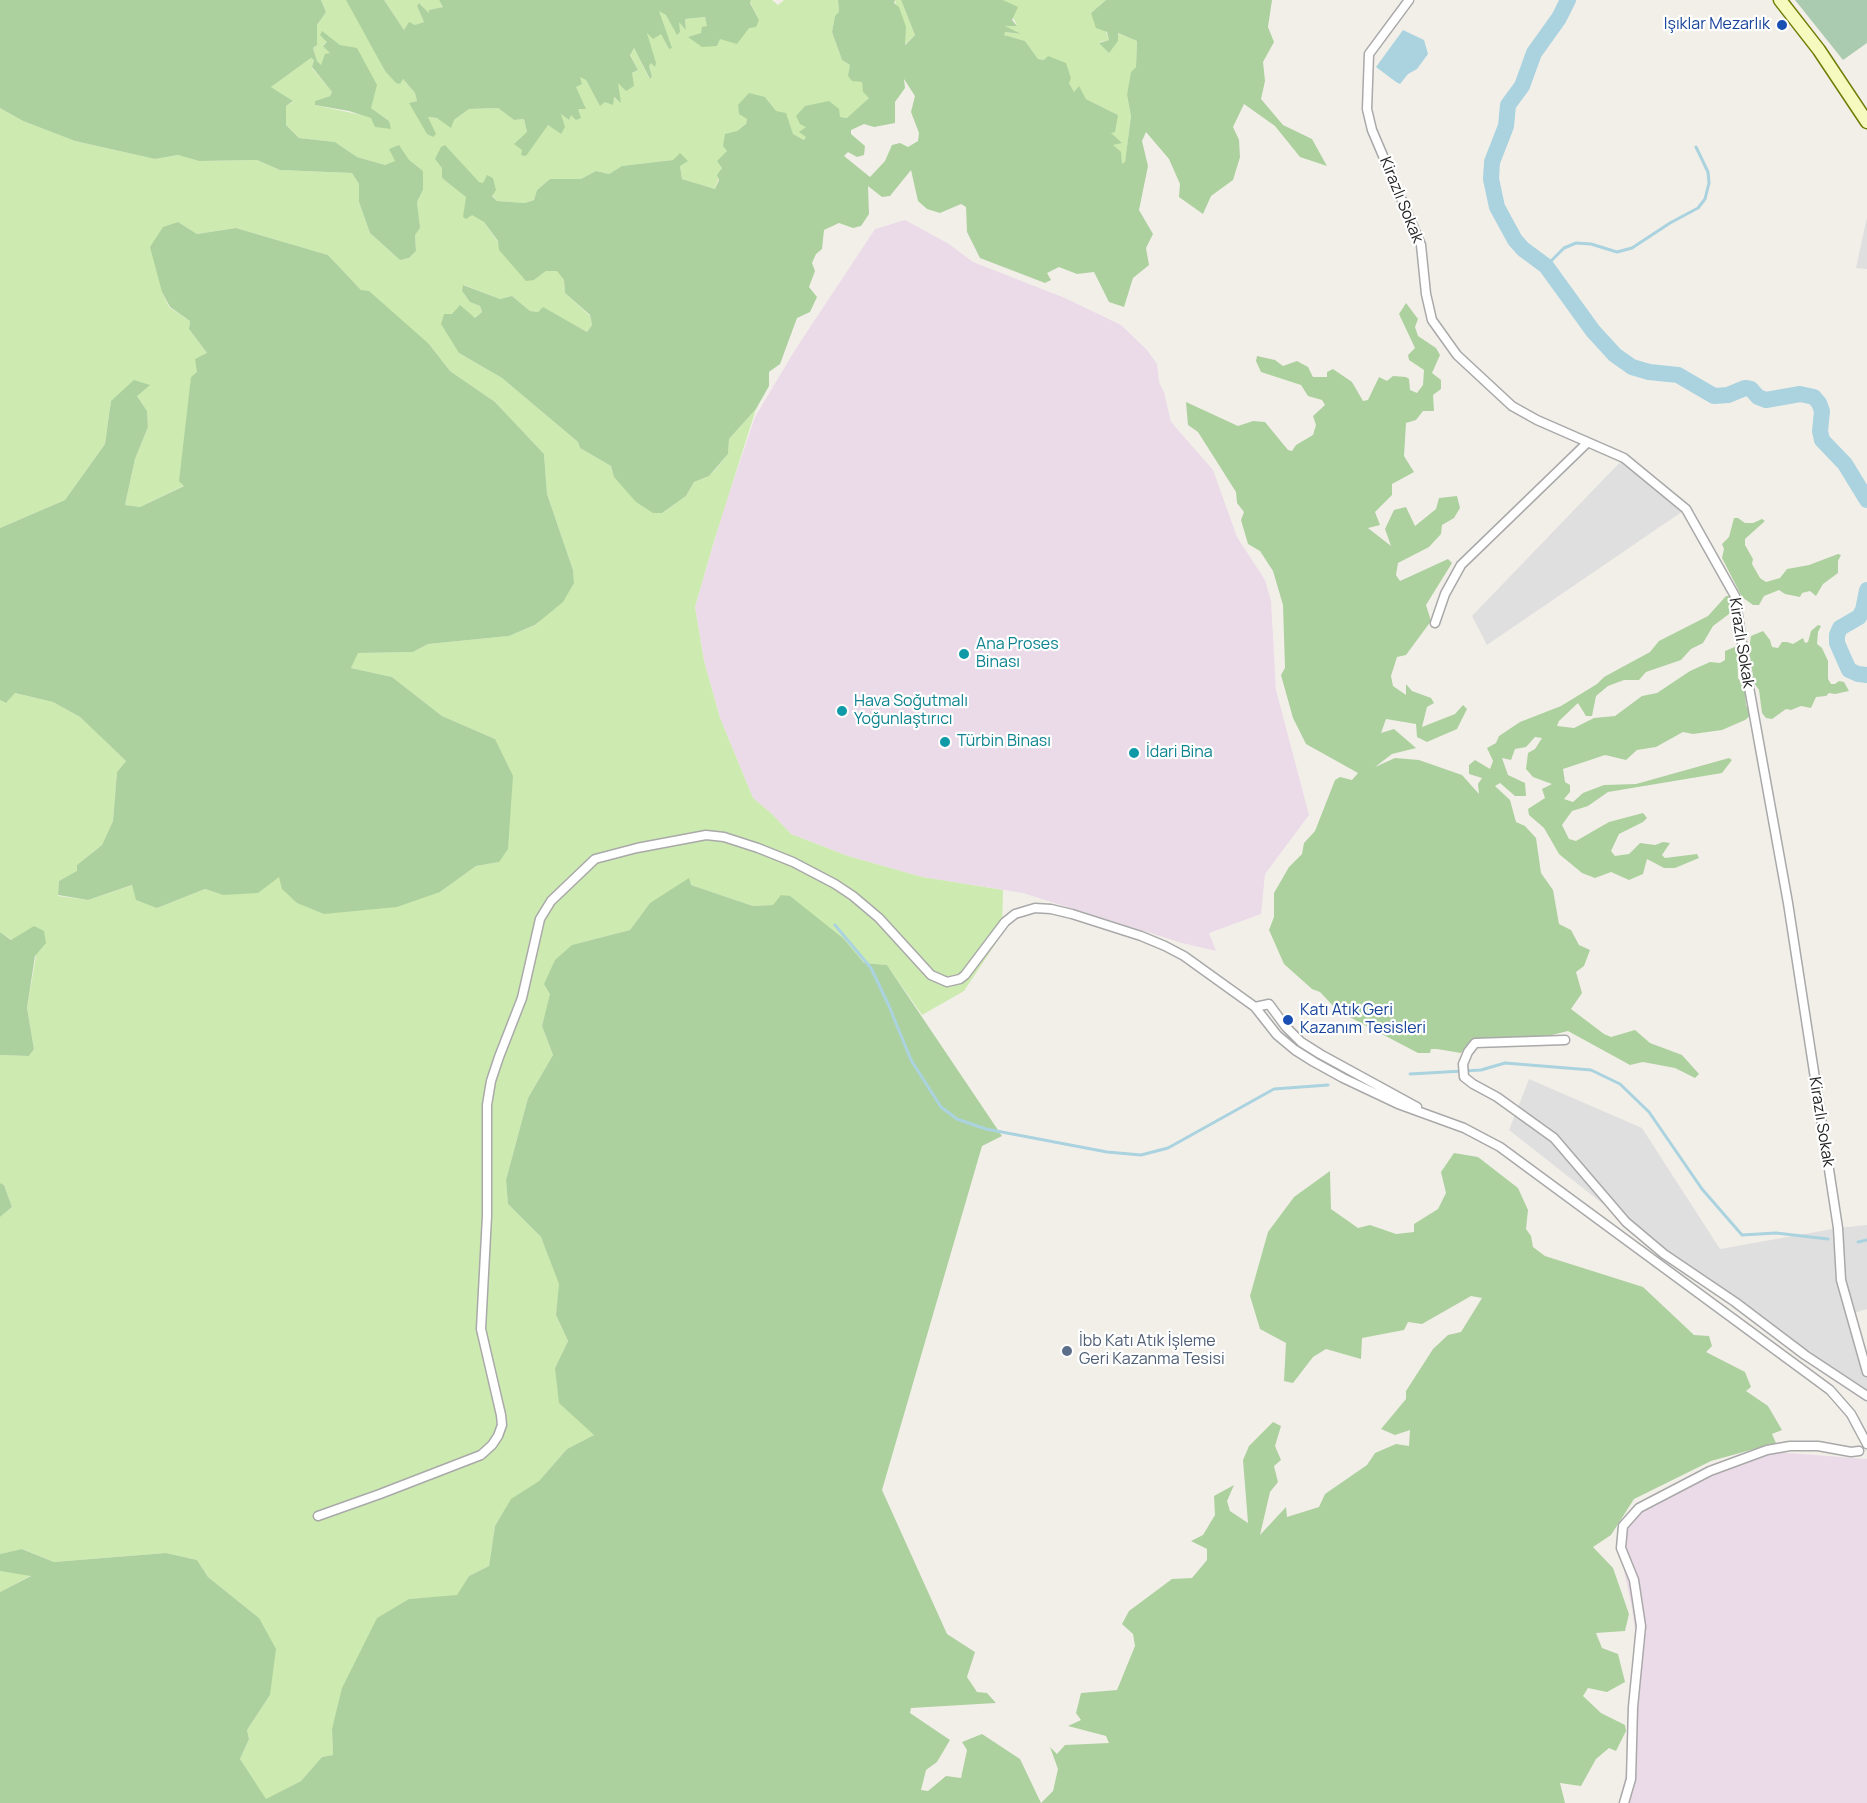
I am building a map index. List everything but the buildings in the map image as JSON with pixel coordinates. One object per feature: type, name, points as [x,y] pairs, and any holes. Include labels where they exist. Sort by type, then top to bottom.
[{"type":"street","name":"Kirazlı Sokak","points":[[1409,0],[1369,54],[1367,109],[1372,130],[1421,245],[1425,294],[1432,320],[1457,355],[1512,406],[1587,443],[1624,458],[1686,509],[1735,596],[1788,903],[1836,1216],[1841,1280],[1867,1372]]},
{"type":"street","points":[[1780,0],[1819,50],[1867,122]]},
{"type":"street","points":[[1435,623],[1444,594],[1461,565],[1587,443]]},
{"type":"street","points":[[318,1516],[481,1455],[498,1436],[502,1425],[501,1415],[481,1329],[486,1216],[487,1105],[491,1081],[522,998],[540,919],[550,901],[595,860],[637,848],[706,835],[737,841],[793,862],[853,896],[879,918],[923,968],[931,975],[947,982],[960,979],[965,975],[1005,922],[1015,914],[1035,908],[1051,909],[1141,936],[1165,946],[1184,956],[1255,1007],[1277,1035],[1314,1062],[1398,1104],[1464,1128],[1500,1147],[1830,1390],[1851,1414],[1866,1441]]},
{"type":"street","points":[[1565,1040],[1475,1043],[1463,1064],[1464,1077],[1497,1097],[1554,1138],[1626,1222],[1664,1254],[1735,1302],[1805,1355],[1867,1396]]},
{"type":"street","points":[[1624,1803],[1631,1779],[1641,1626],[1634,1580],[1621,1548],[1623,1526],[1639,1508],[1710,1471],[1767,1450],[1790,1446],[1818,1446],[1851,1452],[1859,1451]]},
{"type":"shaded area","points":[[1867,217],[1867,269],[1856,268]]},
{"type":"shaded area","points":[[905,220],[949,244],[973,262],[1065,298],[1121,325],[1147,350],[1157,364],[1159,382],[1164,392],[1171,422],[1213,470],[1237,537],[1265,580],[1271,601],[1276,690],[1309,815],[1265,874],[1261,914],[1209,933],[1216,951],[1182,943],[1023,893],[922,877],[848,856],[791,834],[753,798],[720,718],[704,661],[695,607],[723,511],[755,417],[795,350],[875,229]]},
{"type":"shaded area","points":[[1624,458],[1686,509],[1487,645],[1472,616]]},
{"type":"shaded area","points":[[1529,1079],[1642,1128],[1720,1249],[1867,1225],[1867,1309],[1851,1314],[1867,1372],[1867,1396],[1626,1222],[1509,1130]]},
{"type":"shaded area","points":[[1776,1452],[1867,1459],[1867,1803],[1619,1803],[1627,1769],[1635,1631],[1619,1547],[1621,1531],[1641,1505],[1733,1465]]},
{"type":"green space","points":[[0,0],[321,0],[326,12],[317,25],[317,45],[313,48],[317,61],[321,65],[325,54],[330,53],[323,46],[327,42],[320,35],[322,31],[340,45],[357,48],[377,85],[371,108],[389,121],[391,129],[375,127],[371,118],[349,111],[315,105],[315,101],[330,96],[332,92],[312,67],[314,60],[311,58],[271,87],[293,101],[286,106],[286,125],[299,138],[335,142],[357,157],[385,165],[395,161],[389,149],[399,145],[409,160],[423,171],[423,190],[417,202],[420,228],[415,235],[416,251],[409,258],[400,260],[370,233],[359,202],[359,184],[352,173],[280,170],[257,160],[199,161],[178,155],[155,159],[75,141],[23,121],[0,108]]},
{"type":"green space","points":[[321,0],[346,0],[350,4],[385,71],[402,78],[415,93],[417,101],[410,103],[427,117],[454,120],[469,109],[498,108],[514,120],[524,119],[527,132],[549,125],[561,134],[561,113],[569,120],[570,114],[578,109],[585,109],[576,87],[580,76],[586,80],[600,105],[613,97],[620,102],[617,82],[638,70],[630,54],[634,48],[649,78],[652,76],[649,66],[647,32],[661,33],[669,49],[658,10],[679,21],[686,29],[685,19],[705,17],[708,26],[702,33],[689,37],[719,39],[749,27],[759,20],[751,0],[772,0],[778,5],[784,0],[838,0],[839,13],[835,16],[832,32],[842,60],[850,65],[870,97],[848,118],[839,117],[807,127],[807,137],[804,140],[793,134],[765,97],[747,119],[746,124],[737,131],[727,151],[715,189],[682,179],[680,166],[673,160],[623,166],[609,174],[596,171],[581,179],[550,179],[537,190],[534,200],[525,203],[497,201],[445,146],[442,178],[466,196],[472,214],[484,222],[498,242],[534,280],[546,271],[557,270],[564,280],[565,293],[590,316],[592,325],[587,332],[543,308],[538,312],[530,311],[512,296],[500,299],[464,285],[462,291],[470,302],[480,306],[482,312],[475,318],[459,353],[502,378],[578,442],[580,448],[611,466],[614,477],[662,513],[686,496],[694,482],[709,476],[715,470],[728,454],[729,439],[756,409],[695,607],[704,661],[720,718],[753,798],[791,834],[848,856],[922,877],[1003,890],[1002,934],[964,991],[922,1015],[887,965],[864,963],[844,939],[773,905],[753,906],[691,885],[650,903],[630,930],[573,945],[551,994],[542,1026],[553,1055],[528,1098],[506,1180],[508,1204],[541,1237],[560,1284],[556,1315],[568,1341],[555,1368],[594,1435],[567,1449],[539,1481],[511,1500],[495,1526],[489,1566],[469,1576],[457,1596],[409,1599],[332,1729],[333,1755],[322,1757],[301,1781],[265,1800],[240,1759],[249,1739],[247,1730],[270,1695],[259,1618],[208,1577],[197,1560],[166,1553],[54,1562],[23,1549],[0,1554],[0,1217],[12,1207],[4,1185],[0,1183],[0,1055],[29,1056],[34,1049],[27,1008],[36,956],[0,932],[0,700],[6,703],[15,693],[53,702],[80,717],[126,761],[117,772],[113,821],[102,845],[77,865],[78,871],[59,881],[58,896],[88,900],[133,885],[157,908],[205,889],[223,895],[279,877],[440,892],[476,866],[499,862],[495,739],[442,716],[392,677],[351,668],[357,653],[413,652],[428,644],[509,636],[536,625],[574,583],[573,570],[547,494],[544,454],[495,402],[450,371],[429,344],[361,290],[328,255],[236,228],[197,234],[178,222],[162,292],[169,307],[190,321],[189,329],[207,353],[197,372],[185,485],[140,507],[125,505],[135,459],[148,427],[147,411],[137,396],[111,401],[105,444],[65,500],[0,528],[0,108],[23,121],[75,141],[155,159],[179,155],[199,161],[257,160],[280,170],[352,173],[359,184],[359,202],[370,233],[400,260],[409,258],[416,251],[415,235],[419,228],[417,202],[423,190],[423,171],[409,161],[396,161],[385,165],[357,157],[335,142],[299,138],[286,125],[286,106],[293,102],[271,87],[311,58],[314,60],[312,68],[332,92],[330,96],[315,101],[315,105],[389,121],[371,108],[340,45],[327,42],[323,45],[331,53],[321,66],[317,61],[313,48],[317,45],[317,25],[326,12]]},
{"type":"green space","points":[[346,0],[384,0],[404,30],[409,22],[415,25],[424,22],[417,6],[419,3],[429,13],[429,10],[443,7],[439,0],[751,0],[750,3],[759,20],[756,27],[749,28],[737,44],[720,39],[717,46],[702,47],[688,37],[701,33],[702,27],[707,26],[705,17],[685,19],[686,30],[679,22],[680,32],[677,35],[666,15],[659,11],[672,48],[669,49],[661,34],[653,39],[647,33],[656,63],[655,67],[651,63],[649,66],[652,76],[650,79],[634,48],[630,55],[638,70],[632,73],[634,86],[626,91],[618,83],[621,103],[614,97],[613,105],[605,102],[600,106],[586,80],[580,77],[582,84],[576,87],[586,109],[578,109],[581,118],[576,120],[571,115],[569,120],[561,114],[565,127],[561,134],[548,125],[526,156],[521,155],[522,150],[514,144],[527,132],[524,119],[514,120],[498,108],[469,109],[454,120],[451,128],[437,118],[428,117],[436,134],[433,137],[427,134],[409,103],[417,101],[415,93],[403,79],[400,84],[396,83],[385,71]]},
{"type":"green space","points":[[384,0],[439,0],[443,7],[430,10],[430,14],[420,4],[417,6],[424,22],[404,30]]},
{"type":"green space","points":[[838,0],[895,0],[894,3],[899,7],[906,27],[905,45],[915,35],[901,0],[1003,0],[1018,7],[1012,20],[1017,26],[1005,26],[1021,34],[1005,32],[1004,35],[1025,41],[1038,59],[1044,60],[1048,56],[1066,63],[1071,78],[1069,83],[1074,92],[1079,86],[1086,99],[1118,115],[1115,132],[1111,133],[1122,143],[1113,145],[1121,152],[1122,164],[1125,162],[1131,116],[1127,95],[1131,72],[1136,67],[1137,41],[1118,33],[1118,41],[1109,53],[1099,43],[1109,40],[1107,32],[1096,28],[1091,13],[1106,0],[1272,0],[1268,27],[1274,42],[1263,62],[1265,81],[1261,99],[1283,125],[1312,139],[1327,166],[1300,157],[1275,126],[1244,104],[1233,127],[1239,140],[1240,157],[1233,180],[1211,196],[1203,214],[1179,197],[1180,184],[1169,159],[1146,132],[1142,141],[1148,166],[1139,210],[1153,234],[1146,248],[1149,265],[1133,278],[1124,307],[1109,302],[1094,272],[1077,274],[1059,267],[1047,273],[1051,280],[1045,283],[980,258],[967,232],[966,207],[961,204],[940,213],[927,209],[918,201],[911,170],[890,196],[882,197],[868,186],[869,214],[861,226],[853,228],[839,223],[824,230],[822,249],[816,254],[812,263],[815,271],[809,287],[817,297],[810,312],[797,318],[780,364],[769,372],[769,386],[756,409],[729,439],[728,454],[709,476],[694,482],[686,496],[662,513],[653,513],[636,502],[614,477],[611,466],[580,448],[578,442],[502,378],[459,353],[441,324],[444,314],[452,314],[460,305],[475,318],[482,312],[480,306],[470,302],[462,291],[463,285],[500,299],[512,296],[530,311],[538,312],[543,307],[587,332],[592,325],[590,315],[565,293],[564,280],[557,271],[546,271],[534,280],[526,281],[499,250],[498,241],[484,222],[472,215],[466,219],[463,217],[466,197],[442,178],[442,168],[435,159],[441,147],[445,145],[479,182],[483,183],[487,175],[493,178],[496,190],[492,196],[497,201],[525,203],[534,200],[537,190],[550,179],[581,179],[596,171],[609,174],[622,166],[673,160],[680,153],[688,161],[680,166],[682,179],[715,189],[719,180],[717,175],[722,168],[717,161],[727,151],[723,146],[725,134],[737,131],[746,124],[747,119],[739,114],[738,105],[749,93],[765,97],[776,111],[786,113],[793,134],[804,140],[806,137],[799,132],[806,127],[800,124],[796,116],[805,106],[829,101],[839,109],[840,117],[847,118],[869,98],[863,92],[862,82],[852,81],[848,76],[850,65],[842,60],[832,32],[835,16],[839,12]],"holes":[[[904,79],[915,96],[911,112],[919,133],[918,141],[908,147],[900,143],[892,145],[885,161],[870,177],[844,156],[848,152],[857,157],[864,155],[865,146],[851,134],[851,130],[864,124],[874,127],[895,123],[895,102],[905,88]]]},
{"type":"green space","points":[[895,0],[901,0],[915,35],[904,45]]},
{"type":"green space","points":[[1003,0],[1106,0],[1091,13],[1106,32],[1109,40],[1099,42],[1109,53],[1117,33],[1137,41],[1136,67],[1127,95],[1131,115],[1125,163],[1122,164],[1112,145],[1111,133],[1118,115],[1086,99],[1078,87],[1074,93],[1069,83],[1044,60],[1038,59],[1025,41],[1003,35],[1005,32],[1019,34],[1003,25],[1017,25]]},
{"type":"green space","points":[[1795,0],[1867,0],[1867,43],[1843,60]]},
{"type":"green space","points":[[178,222],[197,234],[236,228],[328,255],[361,290],[369,291],[429,344],[450,371],[495,402],[544,454],[547,494],[573,570],[574,583],[563,602],[535,625],[509,636],[428,644],[413,652],[358,653],[351,668],[392,677],[442,716],[495,739],[513,776],[508,849],[499,862],[476,866],[440,892],[397,907],[324,914],[297,903],[282,889],[279,877],[258,893],[223,895],[205,889],[157,908],[136,900],[132,885],[88,900],[58,895],[59,881],[77,871],[77,865],[102,845],[113,821],[117,772],[126,761],[80,717],[53,702],[15,693],[6,703],[0,700],[0,528],[65,500],[105,444],[111,401],[134,380],[150,385],[137,396],[147,411],[148,427],[135,459],[125,505],[140,507],[184,486],[179,481],[191,377],[197,372],[195,359],[207,353],[189,329],[190,321],[170,307],[162,292],[150,247],[163,227]]},
{"type":"green space","points":[[1406,303],[1418,319],[1415,327],[1418,336],[1436,348],[1440,355],[1432,373],[1441,380],[1441,389],[1433,395],[1434,411],[1423,411],[1416,420],[1406,423],[1404,456],[1414,472],[1392,484],[1392,495],[1375,512],[1380,525],[1368,528],[1391,546],[1385,529],[1394,510],[1406,507],[1415,526],[1436,509],[1439,498],[1457,496],[1460,508],[1454,518],[1442,525],[1441,534],[1429,547],[1398,563],[1396,575],[1400,581],[1448,559],[1452,563],[1426,605],[1431,621],[1406,655],[1397,657],[1391,676],[1393,686],[1406,695],[1406,684],[1412,691],[1431,698],[1434,703],[1427,707],[1422,727],[1455,714],[1463,705],[1467,709],[1457,729],[1427,742],[1417,737],[1416,724],[1386,719],[1381,733],[1394,729],[1416,748],[1392,754],[1375,767],[1395,758],[1419,760],[1462,775],[1479,794],[1478,784],[1482,778],[1469,774],[1469,765],[1475,760],[1490,769],[1493,761],[1487,748],[1496,743],[1499,736],[1520,722],[1561,706],[1597,684],[1604,677],[1650,652],[1659,641],[1708,616],[1726,596],[1732,596],[1733,611],[1713,626],[1703,643],[1691,649],[1681,660],[1646,672],[1639,680],[1624,680],[1608,686],[1596,696],[1592,716],[1586,716],[1578,703],[1559,721],[1557,726],[1574,728],[1594,718],[1615,716],[1642,696],[1657,693],[1690,671],[1710,662],[1720,663],[1725,660],[1725,651],[1737,646],[1738,678],[1745,689],[1746,705],[1751,715],[1745,720],[1722,730],[1693,734],[1683,732],[1656,747],[1637,750],[1626,760],[1605,755],[1563,769],[1565,782],[1570,785],[1570,792],[1564,799],[1573,802],[1583,793],[1604,785],[1636,784],[1729,758],[1732,760],[1722,773],[1608,792],[1588,806],[1572,811],[1562,825],[1569,839],[1576,841],[1609,822],[1643,813],[1647,818],[1643,822],[1619,834],[1611,851],[1615,856],[1629,854],[1640,843],[1655,845],[1663,842],[1670,843],[1662,855],[1665,858],[1697,854],[1699,858],[1675,868],[1664,868],[1647,859],[1643,874],[1629,880],[1611,872],[1595,878],[1582,873],[1559,854],[1544,828],[1529,815],[1528,809],[1545,798],[1542,789],[1552,784],[1533,777],[1526,769],[1528,753],[1535,749],[1542,738],[1535,737],[1526,747],[1515,749],[1511,760],[1502,758],[1508,775],[1525,783],[1526,796],[1515,796],[1500,783],[1495,786],[1510,800],[1516,822],[1525,826],[1536,838],[1541,873],[1553,890],[1559,924],[1571,930],[1579,945],[1590,950],[1584,966],[1576,972],[1582,993],[1571,1009],[1611,1037],[1635,1030],[1650,1043],[1682,1055],[1699,1074],[1695,1078],[1675,1068],[1643,1062],[1630,1065],[1568,1031],[1548,1036],[1479,1039],[1469,1042],[1461,1053],[1431,1049],[1430,1053],[1418,1053],[1338,1011],[1320,992],[1312,989],[1284,964],[1269,930],[1274,917],[1274,893],[1289,867],[1302,854],[1304,843],[1315,831],[1335,780],[1340,777],[1352,780],[1358,773],[1306,744],[1293,718],[1281,675],[1285,668],[1283,605],[1273,571],[1260,551],[1248,544],[1241,520],[1244,512],[1237,503],[1236,492],[1198,432],[1188,425],[1186,402],[1238,426],[1253,421],[1265,422],[1288,450],[1292,451],[1296,445],[1313,435],[1316,425],[1313,416],[1325,405],[1322,400],[1308,396],[1301,385],[1261,372],[1256,361],[1257,356],[1275,360],[1283,366],[1297,361],[1308,367],[1313,377],[1327,377],[1327,372],[1333,369],[1352,382],[1363,401],[1368,400],[1379,377],[1387,381],[1393,376],[1406,377],[1409,379],[1410,390],[1417,393],[1423,385],[1424,370],[1409,360],[1408,355],[1415,348],[1399,314]]},
{"type":"green space","points":[[1734,518],[1745,523],[1753,523],[1762,519],[1765,521],[1745,539],[1745,545],[1753,559],[1752,564],[1760,578],[1766,582],[1780,578],[1787,569],[1809,565],[1838,554],[1841,555],[1838,561],[1838,573],[1823,584],[1816,596],[1810,591],[1802,593],[1800,597],[1785,594],[1779,590],[1764,596],[1759,605],[1753,605],[1742,597],[1722,558],[1724,549],[1722,544],[1729,537]]},
{"type":"green space","points":[[1818,625],[1821,626],[1817,644],[1822,648],[1828,661],[1828,679],[1831,684],[1844,682],[1849,691],[1816,697],[1811,708],[1801,706],[1791,710],[1786,709],[1772,719],[1766,718],[1762,713],[1759,690],[1754,683],[1749,649],[1751,636],[1763,631],[1772,647],[1778,648],[1782,642],[1793,644],[1803,638],[1805,643],[1808,642],[1811,631]]},
{"type":"green space","points":[[689,878],[691,885],[753,906],[773,905],[781,895],[790,896],[844,939],[864,963],[887,965],[1002,1136],[982,1146],[882,1490],[947,1634],[975,1652],[967,1677],[977,1692],[987,1693],[996,1703],[911,1708],[910,1713],[950,1740],[937,1762],[926,1770],[921,1790],[928,1791],[946,1776],[961,1778],[967,1750],[962,1742],[982,1734],[1020,1759],[1041,1803],[0,1803],[0,1592],[31,1576],[0,1571],[0,1554],[22,1549],[54,1562],[166,1553],[197,1560],[208,1577],[259,1618],[276,1649],[270,1695],[247,1730],[249,1739],[240,1759],[266,1799],[301,1781],[322,1757],[333,1755],[332,1729],[342,1688],[377,1618],[409,1599],[457,1595],[469,1576],[489,1566],[495,1526],[511,1499],[539,1481],[567,1449],[594,1435],[559,1403],[555,1368],[568,1341],[556,1315],[559,1284],[541,1237],[508,1204],[506,1180],[528,1098],[553,1055],[542,1026],[550,994],[544,984],[555,960],[572,945],[630,930],[650,903]]},
{"type":"green space","points":[[34,926],[44,931],[46,943],[35,956],[27,1008],[34,1049],[29,1056],[0,1055],[0,932],[11,940]]},
{"type":"green space","points":[[1454,1153],[1478,1157],[1518,1188],[1528,1210],[1526,1229],[1531,1236],[1533,1247],[1545,1256],[1643,1287],[1694,1335],[1709,1336],[1712,1346],[1706,1352],[1745,1372],[1751,1387],[1746,1391],[1768,1406],[1782,1430],[1772,1434],[1776,1443],[1711,1461],[1634,1499],[1611,1535],[1593,1547],[1613,1568],[1629,1614],[1625,1631],[1596,1633],[1602,1648],[1618,1654],[1625,1682],[1607,1692],[1588,1688],[1583,1696],[1601,1713],[1625,1725],[1626,1731],[1616,1751],[1609,1748],[1596,1759],[1581,1786],[1560,1783],[1565,1803],[1041,1803],[1053,1791],[1058,1769],[1050,1747],[1057,1754],[1065,1745],[1109,1743],[1106,1736],[1068,1726],[1081,1720],[1076,1713],[1081,1693],[1117,1690],[1135,1646],[1133,1634],[1122,1624],[1129,1611],[1172,1579],[1192,1578],[1207,1560],[1207,1549],[1191,1541],[1203,1535],[1215,1515],[1214,1496],[1234,1485],[1227,1501],[1230,1511],[1248,1523],[1243,1460],[1249,1446],[1273,1422],[1281,1426],[1275,1446],[1281,1460],[1274,1466],[1278,1482],[1270,1492],[1260,1535],[1286,1507],[1287,1517],[1319,1507],[1325,1494],[1367,1465],[1375,1453],[1396,1444],[1409,1446],[1410,1430],[1395,1435],[1381,1429],[1406,1399],[1406,1391],[1433,1349],[1448,1335],[1461,1332],[1482,1298],[1471,1296],[1422,1324],[1408,1322],[1404,1330],[1362,1338],[1361,1359],[1326,1349],[1313,1357],[1293,1383],[1284,1381],[1286,1343],[1260,1329],[1250,1296],[1268,1232],[1294,1197],[1330,1171],[1331,1209],[1358,1228],[1370,1225],[1396,1234],[1414,1232],[1414,1224],[1438,1209],[1446,1193],[1441,1172]]},
{"type":"green space","points":[[0,1183],[4,1185],[12,1207],[0,1217]]},
{"type":"green space","points":[[0,1571],[32,1575],[0,1592]]},
{"type":"water","points":[[1403,30],[1424,40],[1428,54],[1417,69],[1408,74],[1400,84],[1376,67]]},
{"type":"waterway","points":[[1568,0],[1559,18],[1534,53],[1522,86],[1508,105],[1506,126],[1492,162],[1491,179],[1497,207],[1515,240],[1546,266],[1593,331],[1615,355],[1632,367],[1649,372],[1678,375],[1714,396],[1728,395],[1745,388],[1751,389],[1758,397],[1766,400],[1800,394],[1814,397],[1822,411],[1820,431],[1822,440],[1845,464],[1867,500]]},
{"type":"waterway","points":[[1546,266],[1564,248],[1576,243],[1591,244],[1617,252],[1632,248],[1698,208],[1705,199],[1709,183],[1708,172],[1696,147]]},
{"type":"waterway","points":[[1867,590],[1863,610],[1859,617],[1840,628],[1837,635],[1837,643],[1849,670],[1867,675]]},
{"type":"waterway","points":[[835,925],[871,968],[911,1060],[941,1107],[957,1119],[986,1129],[1107,1152],[1141,1155],[1168,1148],[1274,1089],[1328,1085]]},
{"type":"waterway","points":[[1410,1074],[1481,1070],[1505,1063],[1591,1070],[1620,1084],[1649,1112],[1702,1189],[1742,1235],[1776,1233],[1828,1239]]},
{"type":"waterway","points":[[1858,1242],[1867,1240]]},
{"type":"place","name":"Işıklar Mezarlık","points":[[1782,25]]},
{"type":"place","name":"Ana Proses Binası","points":[[964,654]]},
{"type":"place","name":"Hava Soğutmalı Yoğunlaştırıcı","points":[[842,711]]},
{"type":"place","name":"Türbin Binası","points":[[945,742]]},
{"type":"place","name":"İdari Bina","points":[[1134,753]]},
{"type":"place","name":"Katı Atık Geri Kazanım Tesisleri","points":[[1288,1020]]},
{"type":"place","name":"İbb Katı Atık İşleme Geri Kazanma Tesisi","points":[[1067,1351]]}]
